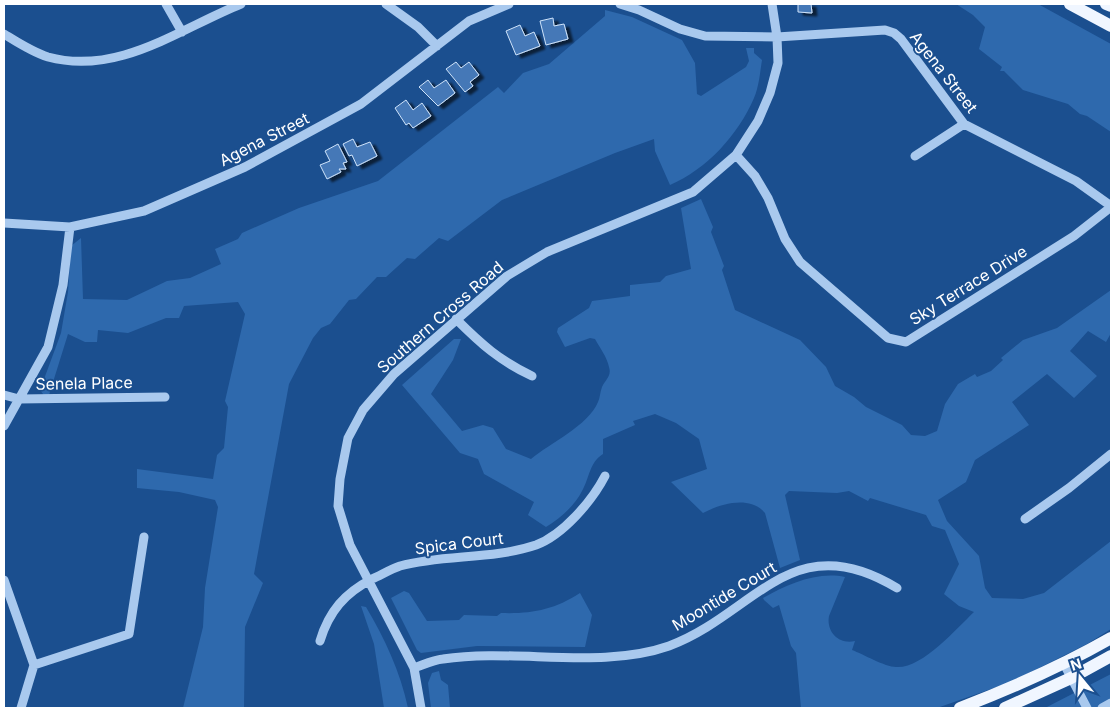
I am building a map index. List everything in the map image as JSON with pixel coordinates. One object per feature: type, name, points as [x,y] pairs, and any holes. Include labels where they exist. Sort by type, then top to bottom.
[{"type":"main road","points":[[1070,4],[1111,26]]},
{"type":"main road","points":[[1106,4],[1111,6]]},
{"type":"main road","points":[[960,708],[1005,691],[1064,664],[1111,638]]},
{"type":"main road","points":[[1005,708],[1071,678],[1111,656]]},
{"type":"street","points":[[166,4],[182,32]]},
{"type":"street","points":[[4,34],[46,56],[95,62],[126,55],[182,32],[241,4]]},
{"type":"street","points":[[386,4],[418,27],[436,46]]},
{"type":"street","name":"Agena Street","points":[[4,223],[70,227],[144,211],[245,167],[361,104],[469,21],[509,4]]},
{"type":"street","name":"Agena Street","points":[[620,4],[640,10],[680,29],[705,36],[777,37],[884,30],[894,33],[906,45],[926,76],[964,124],[1076,181],[1111,206]]},
{"type":"street","name":"Southern Cross Road","points":[[421,708],[414,668],[350,545],[338,506],[340,479],[348,438],[363,410],[394,374],[507,276],[547,252],[688,194],[736,154],[758,121],[770,93],[778,63],[777,37],[772,4]]},
{"type":"street","points":[[915,156],[964,124]]},
{"type":"street","name":"Sky Terrace Drive","points":[[736,154],[755,176],[768,198],[785,239],[800,262],[888,338],[906,342],[1066,241],[1111,206]]},
{"type":"street","points":[[4,426],[48,347],[63,285],[70,227]]},
{"type":"street","points":[[456,319],[490,353],[510,366],[532,376]]},
{"type":"street","name":"Senela Place","points":[[4,395],[19,399],[165,397]]},
{"type":"street","points":[[1025,519],[1069,488],[1111,454]]},
{"type":"street","name":"Spica Court","points":[[320,641],[326,621],[337,605],[353,590],[398,567],[429,560],[510,552],[538,544],[586,507],[606,476]]},
{"type":"street","points":[[34,665],[129,634],[144,538]]},
{"type":"street","name":"Moontide Court","points":[[414,668],[440,659],[475,656],[596,657],[631,654],[668,646],[698,632],[775,580],[818,567],[835,565],[860,569],[897,588]]},
{"type":"street","points":[[4,580],[34,665],[21,708]]},
{"type":"street","points":[[1064,664],[1087,708]]},
{"type":"street","points":[[1102,708],[1111,703]]},
{"type":"shaded area","points":[[956,4],[1038,4],[1111,44],[1111,132],[1087,116],[1080,114],[1068,104],[1023,90],[1004,71],[1000,71],[1002,67],[979,49],[985,27],[973,15]]},
{"type":"shaded area","points":[[605,10],[632,17],[682,40],[695,63],[697,94],[701,96],[746,67],[749,61],[746,48],[754,48],[754,53],[762,60],[754,98],[747,112],[730,138],[709,160],[684,178],[670,185],[655,151],[654,139],[615,153],[502,200],[448,241],[439,238],[415,259],[407,258],[386,277],[377,277],[356,299],[349,300],[330,324],[321,328],[313,338],[289,384],[254,574],[263,583],[245,627],[244,708],[183,708],[203,627],[205,588],[218,507],[215,500],[179,492],[137,488],[137,469],[213,479],[217,455],[224,448],[228,407],[225,401],[245,314],[238,302],[184,306],[179,318],[166,318],[128,333],[98,330],[97,342],[85,342],[68,334],[49,395],[46,398],[40,390],[61,333],[68,292],[71,246],[81,238],[83,299],[127,300],[167,281],[190,278],[221,264],[215,249],[238,239],[242,233],[299,208],[378,181],[498,87],[504,93],[523,73],[549,64],[605,16]]},
{"type":"shaded area","points":[[701,199],[713,227],[711,232],[724,266],[722,270],[735,310],[800,340],[826,367],[835,386],[854,397],[866,407],[902,425],[911,435],[925,436],[937,431],[945,404],[958,384],[975,374],[977,377],[991,371],[1003,360],[1001,358],[1023,340],[1057,328],[1111,290],[1111,333],[1106,342],[1088,331],[1070,351],[1097,376],[1074,398],[1047,374],[1012,402],[1029,425],[975,460],[966,482],[938,500],[947,521],[979,556],[985,588],[992,598],[1023,599],[1044,593],[1111,541],[1111,629],[1087,644],[1011,682],[937,708],[801,708],[796,653],[791,646],[779,605],[773,608],[763,598],[782,588],[813,577],[845,577],[829,616],[830,627],[835,636],[844,641],[855,641],[852,650],[886,665],[896,667],[917,662],[938,647],[974,612],[959,606],[944,594],[959,564],[945,530],[932,526],[926,515],[870,498],[868,501],[849,491],[837,493],[789,491],[785,495],[800,560],[780,568],[765,513],[759,507],[751,504],[735,503],[726,504],[703,513],[671,482],[707,469],[699,439],[676,423],[655,414],[633,421],[635,425],[603,439],[603,454],[592,466],[585,486],[579,496],[567,511],[546,527],[528,515],[534,502],[484,474],[478,459],[460,453],[402,385],[454,339],[461,339],[453,360],[431,394],[462,431],[483,425],[493,428],[506,449],[531,459],[568,434],[586,419],[598,402],[602,387],[610,373],[607,360],[595,339],[590,338],[565,347],[557,332],[558,328],[589,308],[592,301],[630,296],[630,285],[660,282],[666,276],[691,269],[681,208]]},
{"type":"shaded area","points":[[404,591],[409,593],[427,621],[459,620],[464,615],[497,616],[501,613],[532,612],[551,607],[580,593],[592,615],[585,647],[477,646],[421,653],[417,650],[391,598]]},
{"type":"shaded area","points":[[361,606],[366,607],[386,643],[401,681],[408,708],[384,708],[374,644]]},
{"type":"shaded area","points":[[439,671],[441,680],[448,685],[450,708],[431,708],[428,683],[432,673]]},
{"type":"shaded area","points":[[1111,674],[1111,708],[1045,708]]},
{"type":"building","points":[[798,4],[811,4],[812,13],[798,12]]},
{"type":"building","points":[[553,18],[554,26],[564,24],[568,39],[546,45],[540,21]]},
{"type":"building","points":[[520,25],[525,36],[534,32],[540,46],[516,55],[506,31]]},
{"type":"building","points":[[456,62],[461,68],[469,62],[479,75],[470,82],[473,86],[465,92],[446,69]]},
{"type":"building","points":[[428,80],[434,88],[446,80],[455,93],[438,106],[419,87]]},
{"type":"building","points":[[406,100],[413,110],[422,103],[431,116],[413,128],[409,123],[406,125],[395,108]]},
{"type":"building","points":[[353,139],[357,147],[370,142],[377,156],[357,166],[352,155],[349,156],[343,144]]},
{"type":"building","points":[[338,144],[347,162],[343,163],[346,169],[339,169],[341,172],[327,179],[320,165],[330,161],[325,151]]}]
